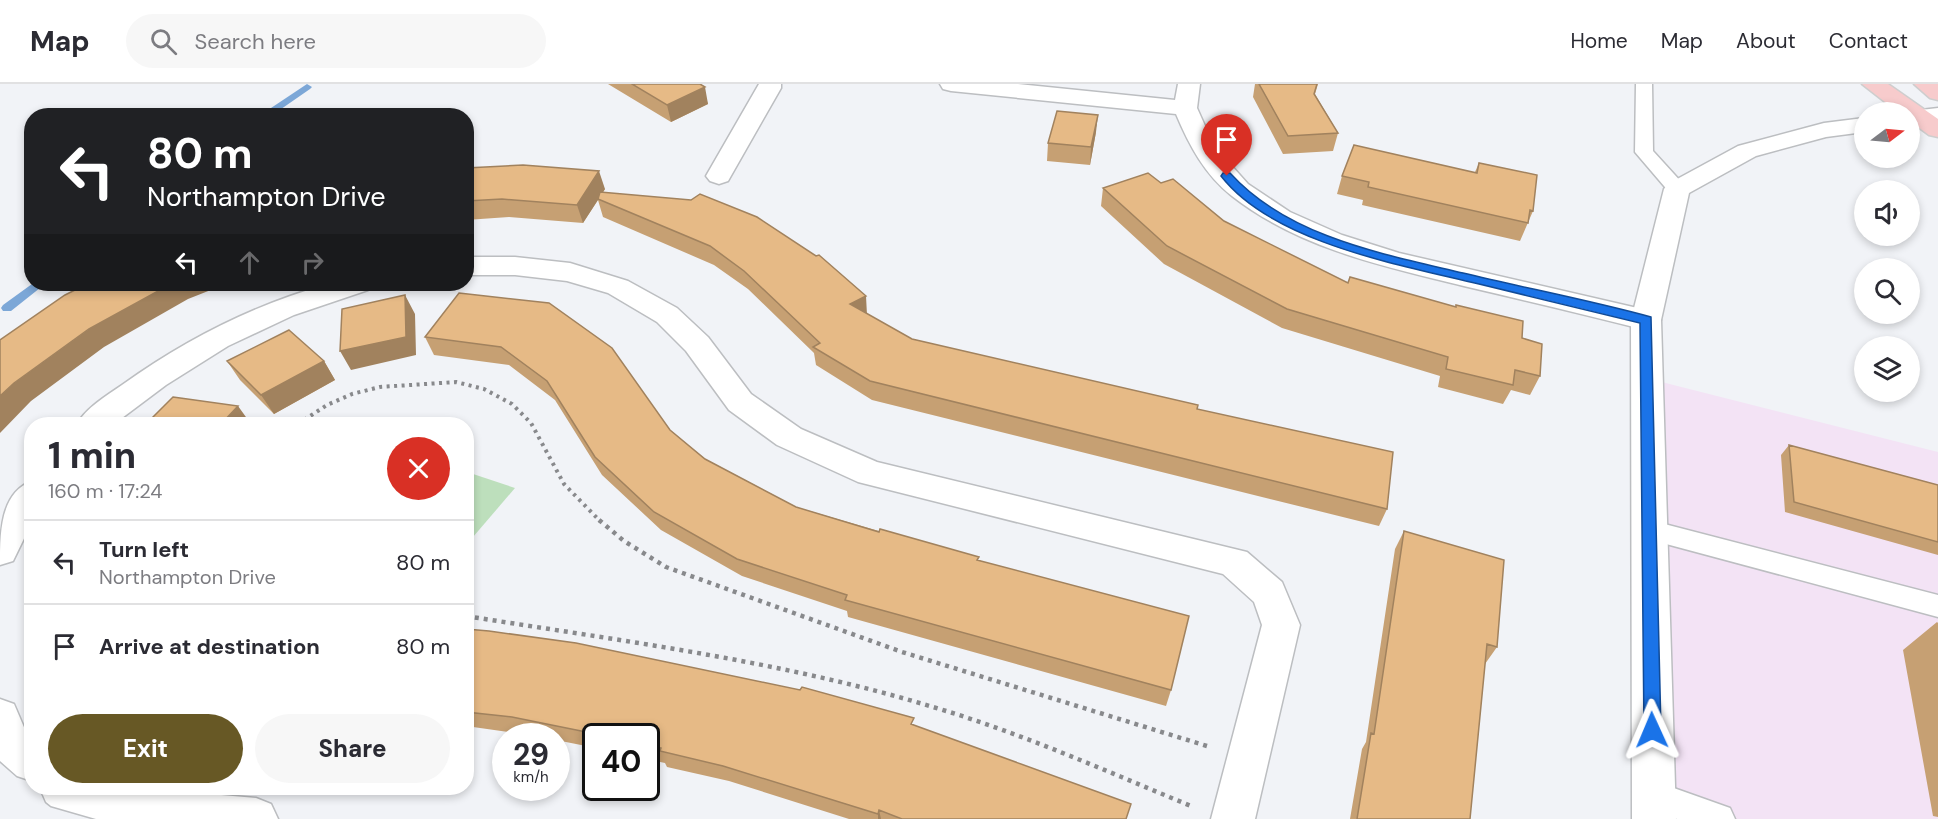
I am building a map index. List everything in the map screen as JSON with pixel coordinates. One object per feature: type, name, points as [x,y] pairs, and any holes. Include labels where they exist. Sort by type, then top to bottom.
[{"type":"main road","points":[[1874,84],[1926,120]]},
{"type":"main road","points":[[1925,84],[1938,93]]},
{"type":"street","points":[[719,176],[770,88],[770,84]]},
{"type":"street","points":[[951,84],[1187,96],[1203,148],[1239,189],[1281,218],[1332,241],[1392,260],[1646,320]]},
{"type":"street","points":[[1654,808],[1646,320],[1677,189],[1747,151],[1824,130],[1854,126]]},
{"type":"street","points":[[474,266],[515,266],[570,272],[618,287],[667,315],[697,344],[740,402],[789,437],[870,473],[1234,562],[1269,593],[1281,625],[1248,759],[1218,815]]},
{"type":"street","points":[[102,417],[137,388],[208,341],[303,298],[330,291]]},
{"type":"street","points":[[0,551],[24,502]]},
{"type":"street","points":[[0,717],[10,744],[24,755]]},
{"type":"street","points":[[80,795],[148,810],[256,819]]},
{"type":"lane","points":[[1644,84],[1644,152],[1677,189]]},
{"type":"lane","points":[[1649,530],[1938,606]]},
{"type":"lane","points":[[1654,808],[1719,819]]},
{"type":"path","points":[[310,417],[335,402],[380,387],[456,382],[484,389],[512,404],[531,423],[564,484],[587,510],[624,541],[666,567],[902,652],[1248,759]]},
{"type":"path","points":[[474,617],[675,649],[895,697],[996,728],[1218,815]]},
{"type":"shaded area","points":[[1638,376],[1938,452],[1938,819],[1645,819]]},
{"type":"green space","points":[[474,475],[515,488],[474,536]]},
{"type":"building","points":[[632,84],[700,84],[705,87],[667,105]]},
{"type":"building","points":[[1259,84],[1317,84],[1314,94],[1338,133],[1288,136]]},
{"type":"building","points":[[1057,111],[1098,115],[1091,147],[1048,143]]},
{"type":"building","points":[[1354,145],[1477,173],[1479,163],[1537,175],[1533,211],[1530,210],[1528,223],[1368,187],[1369,182],[1342,176]]},
{"type":"building","points":[[523,165],[599,171],[577,205],[502,199],[474,201],[474,168]]},
{"type":"building","points":[[1148,173],[1161,183],[1173,179],[1224,221],[1348,283],[1350,277],[1456,307],[1456,305],[1523,321],[1522,338],[1542,344],[1540,376],[1515,370],[1513,385],[1446,369],[1448,357],[1287,309],[1167,246],[1103,188]]},
{"type":"building","points":[[600,192],[691,200],[700,194],[757,217],[816,256],[819,255],[866,296],[850,304],[912,339],[1198,405],[1197,409],[1393,452],[1387,509],[870,381],[813,347],[820,343],[744,271],[710,246],[598,199]]},
{"type":"building","points":[[73,291],[158,291],[89,329],[14,383],[0,396],[0,340]]},
{"type":"building","points":[[459,293],[549,303],[612,348],[670,430],[705,459],[796,507],[879,532],[880,529],[979,557],[977,560],[1189,616],[1171,690],[845,600],[847,595],[737,559],[654,512],[595,457],[547,381],[501,347],[425,337]]},
{"type":"building","points":[[405,295],[406,337],[340,351],[342,309]]},
{"type":"building","points":[[289,330],[324,361],[261,395],[227,361]]},
{"type":"building","points":[[173,397],[238,406],[228,417],[153,417]]},
{"type":"building","points":[[1789,445],[1938,485],[1938,542],[1794,502]]},
{"type":"building","points":[[1404,531],[1504,560],[1497,647],[1487,644],[1470,819],[1357,819],[1371,733],[1374,734]]},
{"type":"building","points":[[474,630],[576,643],[800,690],[802,687],[914,718],[911,724],[1131,804],[1126,819],[902,819],[879,810],[878,814],[723,766],[660,751],[660,723],[582,723],[582,731],[570,729],[570,723],[542,723],[474,713]]},
{"type":"waterway","points":[[276,108],[307,87]]},
{"type":"waterway","points":[[7,308],[30,291]]},
{"type":"route","points":[[1227,176],[1239,189],[1281,218],[1332,241],[1392,260],[1646,320],[1652,730]]}]
